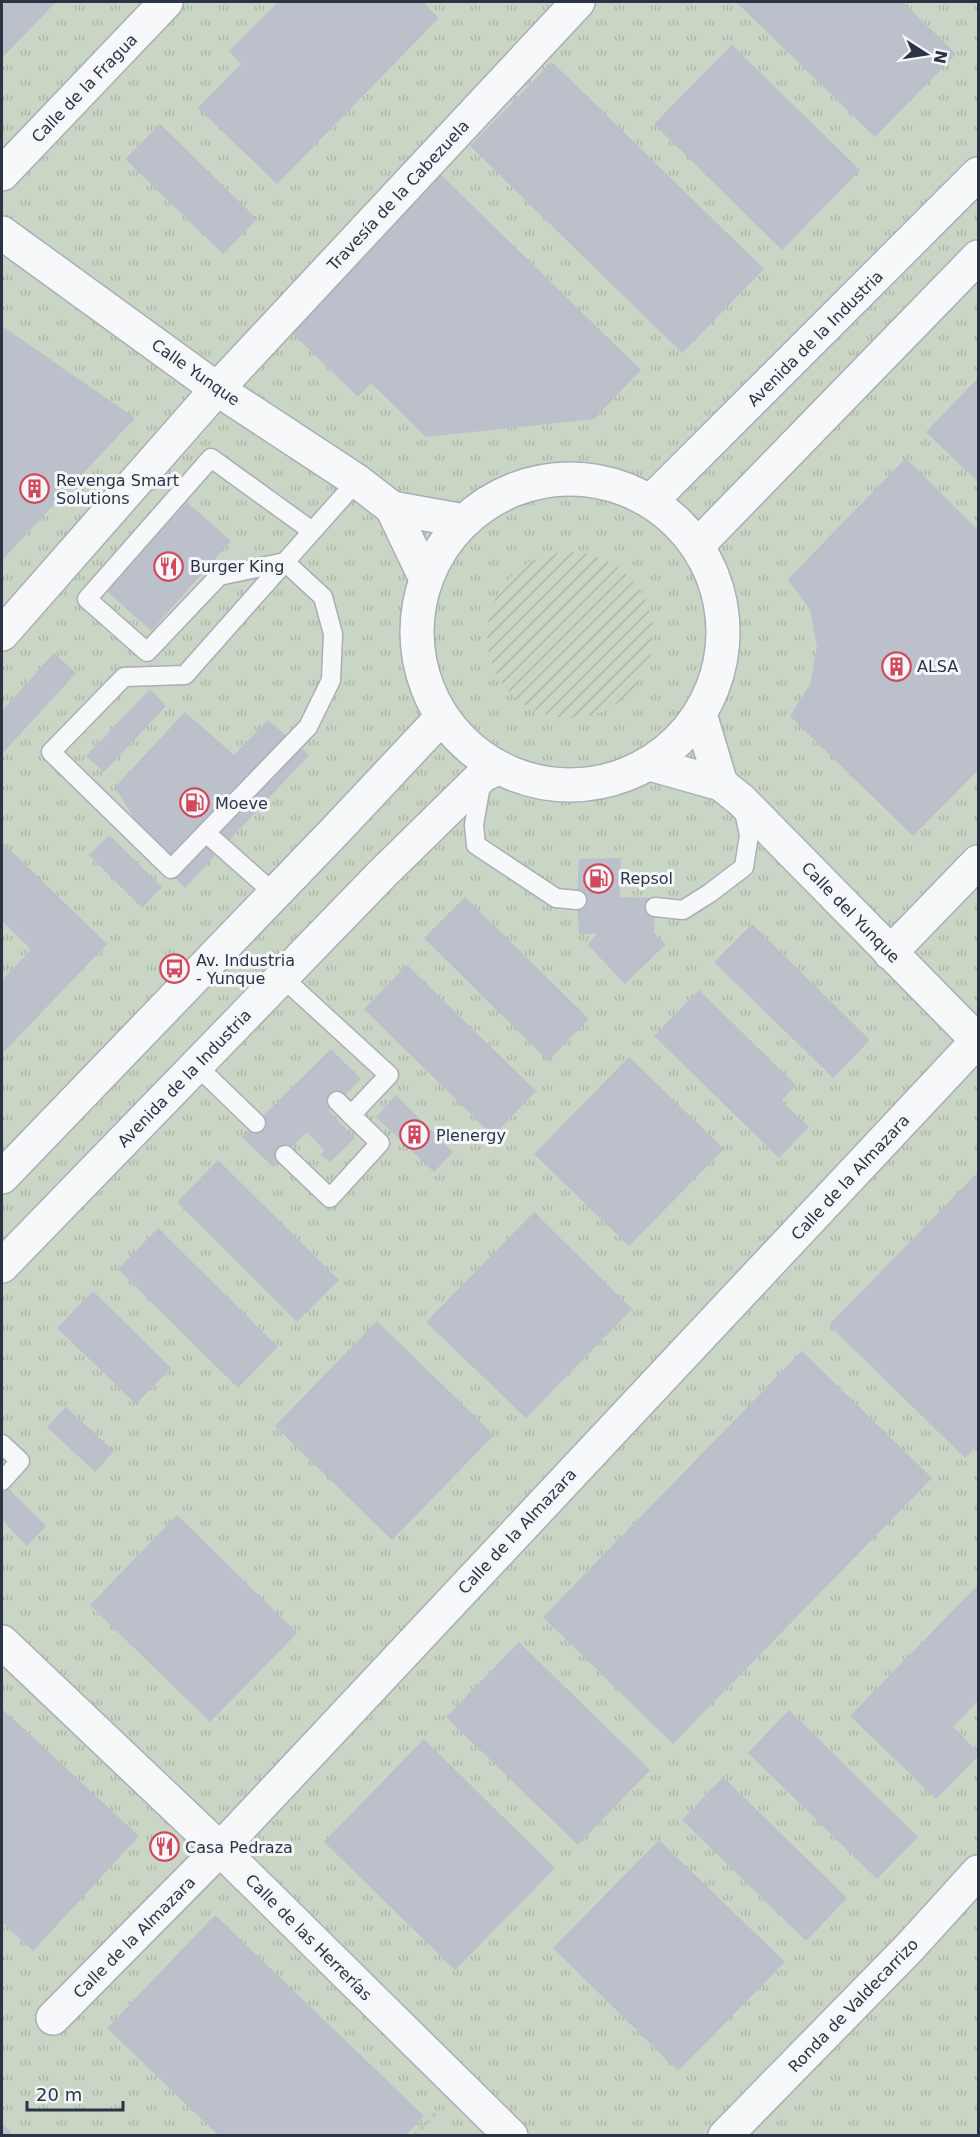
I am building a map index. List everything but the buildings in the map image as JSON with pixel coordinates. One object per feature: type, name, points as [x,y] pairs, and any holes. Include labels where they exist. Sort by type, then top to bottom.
[{"type":"street","name":"Calle de la Fragua","points":[[2,174],[166,2]]},
{"type":"street","name":"Travesía de la Cabezuela","points":[[2,634],[217,388],[578,2]]},
{"type":"street","name":"Avenida de la Industria","points":[[651,501],[978,174]]},
{"type":"street","name":"Calle Yunque","points":[[2,233],[217,388],[357,481],[392,508],[426,579]]},
{"type":"street","points":[[698,546],[978,257]]},
{"type":"street","points":[[554,479],[604,482],[651,501],[676,521],[698,546],[716,586],[723,630],[718,674],[700,714],[678,742],[650,764],[601,783],[548,785],[491,772],[442,717],[422,673],[417,626],[426,579],[442,548],[464,521],[505,492],[554,479]]},
{"type":"street","name":"Calle Yunque","points":[[392,508],[464,521]]},
{"type":"street","name":"Calle del Yunque","points":[[700,714],[731,792],[978,1041]]},
{"type":"street","points":[[2,1177],[442,717]]},
{"type":"street","name":"Calle del Yunque","points":[[650,764],[731,792]]},
{"type":"street","name":"Avenida de la Industria","points":[[2,1266],[282,977],[491,772]]},
{"type":"street","points":[[891,952],[978,862]]},
{"type":"street","name":"Calle de la Almazara","points":[[53,2018],[220,1849],[978,1041]]},
{"type":"street","name":"Calle de las Herrerías","points":[[2,1642],[220,1849],[511,2136]]},
{"type":"street","name":"Ronda de Valdecarrizo","points":[[725,2136],[910,1947],[978,1872]]},
{"type":"lane","points":[[285,562],[219,576],[147,652],[87,599],[211,458],[312,531]]},
{"type":"lane","points":[[285,562],[323,597],[333,634],[331,680],[308,727],[171,869],[51,752],[124,677],[185,675],[312,531],[357,481]]},
{"type":"lane","points":[[491,772],[474,825],[476,845],[556,898],[577,900]]},
{"type":"lane","points":[[655,907],[683,910],[744,867],[749,835],[731,792]]},
{"type":"lane","points":[[206,834],[275,894]]},
{"type":"lane","points":[[282,977],[389,1075],[351,1115]]},
{"type":"lane","points":[[196,1065],[256,1124]]},
{"type":"lane","points":[[285,1155],[330,1198],[381,1143],[337,1101]]},
{"type":"lane","points":[[2,1444],[20,1461],[2,1481]]},
{"type":"green space","points":[[2,2],[978,2],[978,2135],[2,2135]]},
{"type":"green space","points":[[570,552],[602,558],[629,576],[647,603],[653,635],[647,667],[629,694],[602,712],[570,718],[538,712],[511,694],[493,667],[487,635],[493,603],[511,576],[538,558]]},
{"type":"place","name":"Revenga Smart Solutions","points":[[35,489]]},
{"type":"place","name":"Burger King","points":[[169,566]]},
{"type":"place","name":"ALSA","points":[[896,666]]},
{"type":"place","name":"Moeve","points":[[194,803]]},
{"type":"place","name":"Repsol","points":[[599,878]]},
{"type":"place","name":"Av. Industria - Yunque","points":[[175,969]]},
{"type":"place","name":"Plenergy","points":[[415,1135]]},
{"type":"place","name":"Casa Pedraza","points":[[164,1847]]}]
